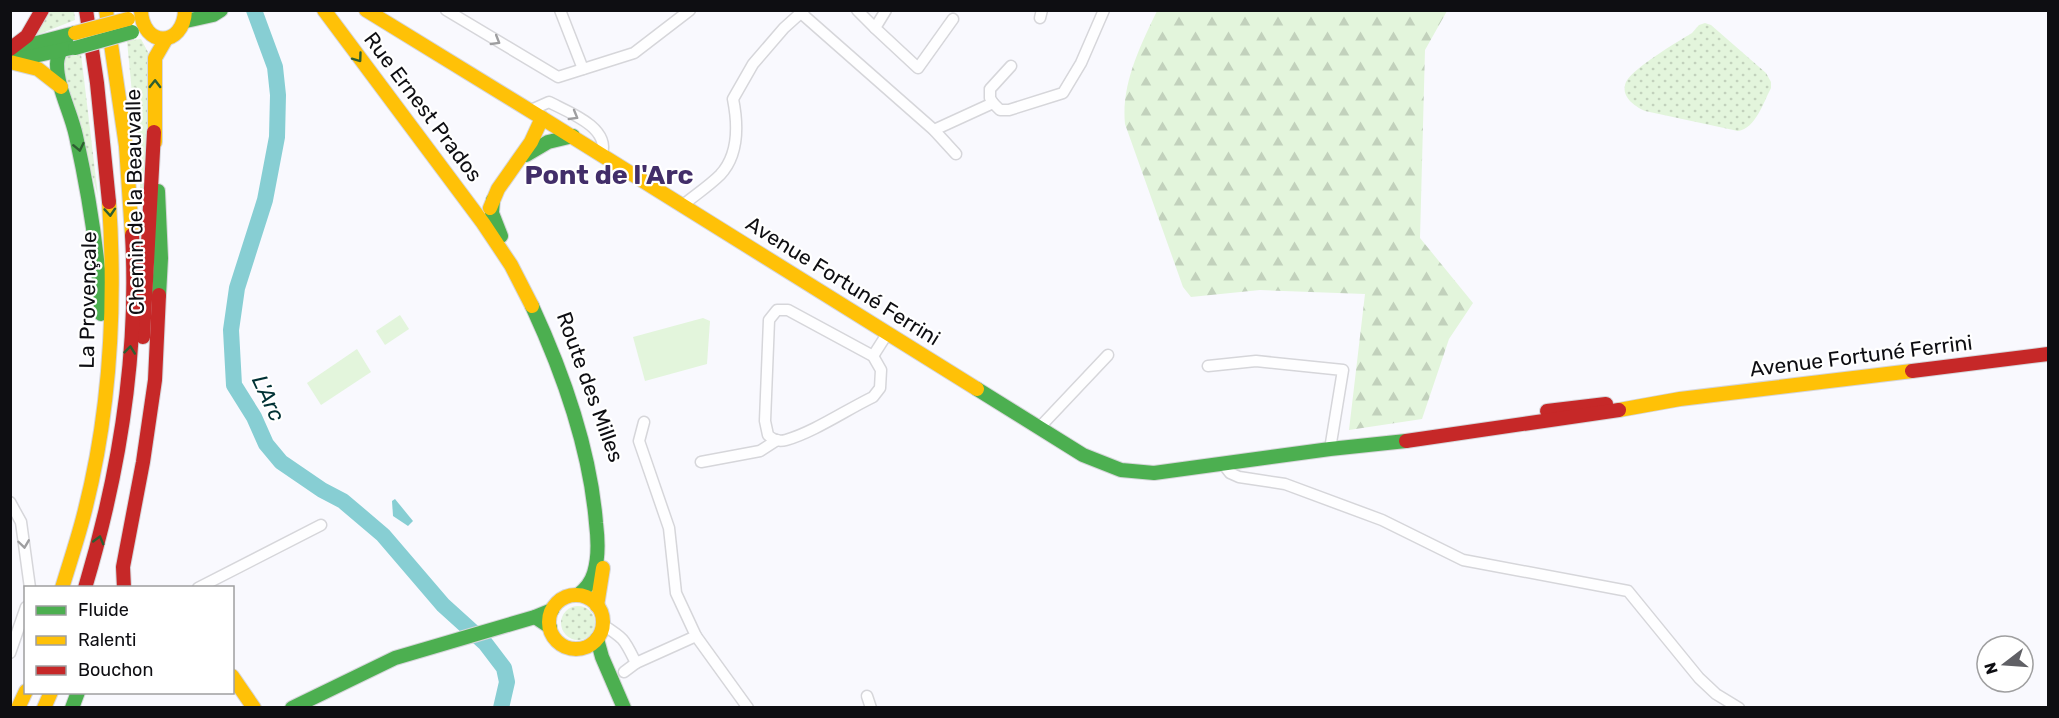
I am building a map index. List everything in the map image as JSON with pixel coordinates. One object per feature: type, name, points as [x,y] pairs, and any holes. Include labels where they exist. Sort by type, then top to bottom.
[{"type":"main road","points":[[10,49],[27,36],[42,10]]},
{"type":"main road","name":"La Provençale","points":[[63,586],[78,538],[103,417],[112,312],[112,246],[108,176],[86,10]]},
{"type":"main road","name":"La Provençale","points":[[86,586],[112,492],[131,340],[133,256],[130,191],[122,111],[106,10]]},
{"type":"main road","points":[[114,10],[122,111]]},
{"type":"main road","points":[[137,21],[156,38],[166,39],[179,33],[185,16],[213,15],[221,10]]},
{"type":"main road","name":"Rue Ernest Prados","points":[[324,10],[492,229]]},
{"type":"main road","name":"Avenue Fortuné Ferrini","points":[[366,10],[602,154],[1039,428],[1090,459],[1121,470],[1154,473],[1330,449],[1405,432],[1570,408],[1680,399],[2049,354]]},
{"type":"main road","points":[[10,49],[137,21]]},
{"type":"main road","points":[[10,61],[75,48],[137,21]]},
{"type":"main road","points":[[75,33],[57,56],[57,72],[74,126],[88,194],[101,309],[101,340],[94,420],[78,538]]},
{"type":"main road","name":"Chemin de la Beauvalle","points":[[126,585],[123,567],[143,462],[155,380],[161,258],[154,132],[156,58],[166,39]]},
{"type":"main road","points":[[10,61],[33,65],[45,72],[64,91]]},
{"type":"main road","points":[[492,229],[488,211],[496,194],[531,142],[536,114]]},
{"type":"main road","points":[[112,492],[137,385],[142,351],[154,132]]},
{"type":"main road","points":[[518,161],[550,140],[573,136]]},
{"type":"main road","points":[[460,190],[474,198],[484,199],[496,194]]},
{"type":"main road","name":"Route des Milles","points":[[492,229],[528,284],[551,335],[578,418],[600,474],[606,552],[597,606]]},
{"type":"main road","name":"Route des Milles","points":[[578,418],[591,476],[598,552],[592,579],[586,590],[578,595]]},
{"type":"main road","points":[[292,708],[395,658],[531,618],[552,610],[567,597],[578,595],[592,600],[602,615],[600,656],[620,694],[624,708]]},
{"type":"main road","points":[[552,610],[550,627],[553,636],[559,643],[577,649],[589,657],[599,668],[607,681],[614,708]]},
{"type":"main road","points":[[531,618],[550,627]]},
{"type":"main road","points":[[577,649],[588,646],[603,631]]},
{"type":"main road","points":[[234,679],[254,708]]},
{"type":"main road","points":[[18,708],[25,694]]},
{"type":"main road","points":[[44,708],[51,694]]},
{"type":"main road","points":[[72,708],[78,694]]},
{"type":"street","points":[[446,10],[554,76],[634,53],[690,10]]},
{"type":"street","points":[[560,10],[583,69]]},
{"type":"street","points":[[857,10],[918,68],[953,19]]},
{"type":"street","points":[[875,28],[886,10]]},
{"type":"street","points":[[1011,66],[990,89],[990,98],[1000,110],[1009,110],[1063,93],[1081,63],[1104,10]]},
{"type":"street","points":[[683,205],[721,174],[734,153],[737,119],[733,99],[753,64],[784,28],[803,12],[934,130],[956,154]]},
{"type":"street","points":[[536,114],[549,102],[588,124],[601,135],[604,145],[602,154]]},
{"type":"street","points":[[934,130],[993,103]]},
{"type":"street","points":[[777,310],[788,310],[873,356],[881,370],[880,388],[873,397],[812,429],[785,440],[777,440],[768,435],[765,420],[769,320],[777,310]]},
{"type":"street","points":[[873,356],[886,334]]},
{"type":"street","points":[[1039,428],[1108,355]]},
{"type":"street","points":[[1208,366],[1256,361],[1343,370],[1330,449]]},
{"type":"street","points":[[644,422],[639,441],[669,528],[676,593],[696,636],[747,708]]},
{"type":"street","points":[[701,462],[760,451],[777,440]]},
{"type":"street","points":[[1223,464],[1230,473],[1239,477],[1284,484],[1382,520],[1464,560],[1628,591],[1699,678],[1716,694],[1738,708]]},
{"type":"street","points":[[10,502],[21,522],[30,586]]},
{"type":"street","points":[[202,586],[321,525]]},
{"type":"street","points":[[10,653],[24,613]]},
{"type":"street","points":[[603,631],[618,633],[624,639],[636,663]]},
{"type":"street","points":[[624,672],[636,663],[696,636]]},
{"type":"street","points":[[867,696],[871,708]]},
{"type":"green space","points":[[45,11],[74,11],[75,20],[32,37]]},
{"type":"green space","points":[[1157,11],[1447,11],[1425,50],[1420,238],[1473,303],[1449,339],[1422,419],[1349,430],[1365,294],[1260,290],[1191,297],[1183,287],[1125,124],[1129,80],[1138,52]]},
{"type":"green space","points":[[1705,23],[1711,25],[1766,73],[1771,82],[1771,88],[1758,114],[1744,129],[1738,131],[1645,111],[1626,96],[1626,82],[1630,76],[1692,33],[1699,25]]},
{"type":"green space","points":[[141,39],[149,54],[149,146],[144,243],[127,41]]},
{"type":"green space","points":[[81,54],[98,196],[63,70],[66,56]]},
{"type":"green space","points":[[400,315],[409,329],[385,345],[376,331]]},
{"type":"green space","points":[[703,318],[710,321],[707,364],[645,381],[633,337]]},
{"type":"green space","points":[[357,349],[371,372],[321,405],[307,383]]},
{"type":"green space","points":[[578,606],[590,611],[595,623],[590,635],[578,640],[566,635],[561,623],[566,611]]},
{"type":"water","points":[[395,499],[413,521],[408,526],[393,516],[392,501]]},
{"type":"waterway","name":"L'Arc","points":[[254,10],[275,67],[278,95],[277,137],[265,200],[237,288],[231,330],[234,385],[254,417],[266,444],[281,462],[322,490],[343,501],[383,535],[443,605],[485,643],[504,668],[507,682],[501,708]]},
{"type":"traffic: fast","points":[[186,21],[213,15],[221,10]]},
{"type":"traffic: fast","points":[[75,48],[132,32]]},
{"type":"traffic: fast","points":[[10,50],[75,33]]},
{"type":"traffic: fast","points":[[75,33],[63,47],[57,64],[62,91],[76,136],[89,202],[96,246],[101,314]]},
{"type":"traffic: fast","points":[[11,61],[71,48]]},
{"type":"traffic: fast","points":[[526,155],[548,142],[573,136]]},
{"type":"traffic: fast","points":[[158,191],[161,258],[159,295]]},
{"type":"traffic: fast","points":[[493,200],[492,213],[501,236]]},
{"type":"traffic: fast","points":[[532,306],[573,412],[593,495],[597,561],[591,580],[578,595]]},
{"type":"traffic: fast","points":[[977,389],[1083,455],[1121,470],[1154,473],[1406,441]]},
{"type":"traffic: fast","points":[[292,708],[395,658],[552,610]]},
{"type":"traffic: fast","points":[[535,617],[550,627]]},
{"type":"traffic: fast","points":[[597,639],[602,657],[624,708]]},
{"type":"traffic: fast","points":[[72,708],[77,694]]},
{"type":"traffic: slow","points":[[106,10],[126,146],[132,235]]},
{"type":"traffic: slow","points":[[141,10],[143,22],[148,31],[155,37],[163,38],[171,37],[178,31],[183,22],[185,10]]},
{"type":"traffic: slow","points":[[324,10],[483,223],[511,265],[532,306]]},
{"type":"traffic: slow","points":[[366,10],[542,118],[531,142],[498,189],[490,208]]},
{"type":"traffic: slow","points":[[75,33],[128,19]]},
{"type":"traffic: slow","points":[[155,142],[155,58],[166,39]]},
{"type":"traffic: slow","points":[[10,62],[38,69],[61,87]]},
{"type":"traffic: slow","points":[[542,118],[977,389]]},
{"type":"traffic: slow","points":[[63,586],[81,527],[92,479],[105,401],[112,281],[109,202]]},
{"type":"traffic: slow","points":[[1619,410],[1680,399],[1912,371]]},
{"type":"traffic: slow","points":[[597,606],[603,568]]},
{"type":"traffic: slow","points":[[576,595],[586,597],[595,603],[601,612],[603,622],[601,632],[595,641],[586,647],[576,649],[566,647],[557,641],[551,632],[549,622],[551,612],[557,603],[566,597],[576,595]]},
{"type":"traffic: slow","points":[[234,679],[254,708]]},
{"type":"traffic: slow","points":[[18,708],[25,694]]},
{"type":"traffic: slow","points":[[44,708],[50,694]]},
{"type":"traffic: jam","points":[[10,49],[27,36],[42,10]]},
{"type":"traffic: jam","points":[[86,10],[97,83],[109,202]]},
{"type":"traffic: jam","points":[[143,337],[154,132]]},
{"type":"traffic: jam","points":[[86,586],[108,502],[124,414],[132,325],[132,235]]},
{"type":"traffic: jam","points":[[124,586],[123,567],[143,462],[155,380],[159,295]]},
{"type":"traffic: jam","points":[[1912,371],[2048,354]]},
{"type":"traffic: jam","points":[[1547,411],[1606,404]]},
{"type":"traffic: jam","points":[[1406,441],[1619,410]]},
{"type":"district","name":"Pont de l'Arc","points":[[609,175]]}]
